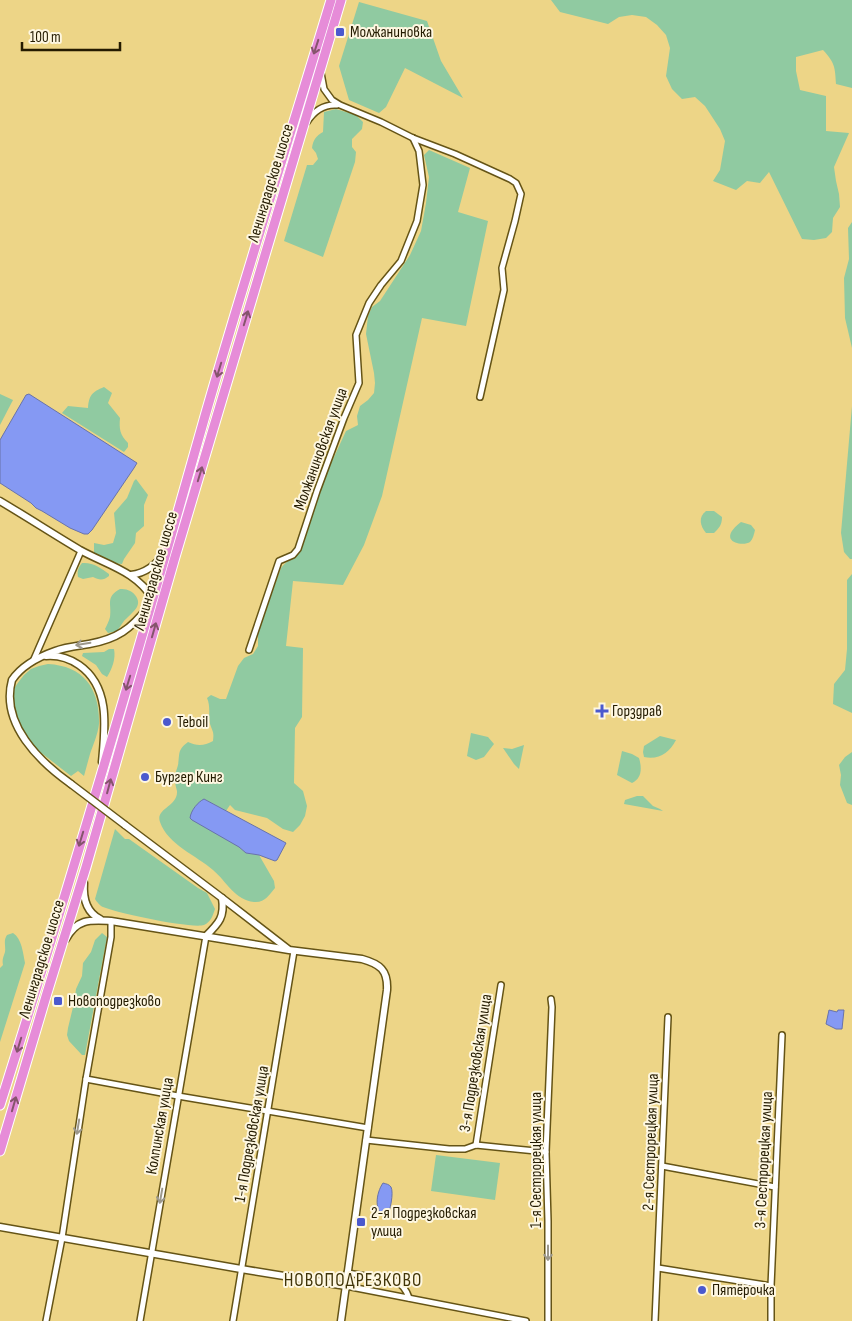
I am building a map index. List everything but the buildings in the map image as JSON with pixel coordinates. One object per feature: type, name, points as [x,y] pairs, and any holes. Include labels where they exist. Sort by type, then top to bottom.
[{"type":"highway","name":"Ленинградское шоссе","points":[[0,1105],[37,989],[214,388],[331,0]]},
{"type":"highway","name":"Ленинградское шоссе","points":[[0,1151],[86,866],[178,548],[341,0]]},
{"type":"street","points":[[321,67],[323,85],[327,95],[340,105],[382,122],[413,138],[455,154],[516,183],[521,194],[502,268],[504,290],[480,397]]},
{"type":"street","points":[[302,131],[311,116],[319,109],[340,105]]},
{"type":"street","name":"Молжаниновская улица","points":[[249,650],[279,561],[293,555],[298,549],[336,441],[359,383],[356,335],[369,303],[401,261],[417,220],[423,185],[419,150],[413,138]]},
{"type":"street","points":[[0,501],[81,550],[131,575],[146,588],[152,601],[137,622],[115,637],[61,649],[37,658],[20,670],[9,685],[5,696],[4,709],[6,717]]},
{"type":"street","points":[[37,658],[81,550]]},
{"type":"street","points":[[131,575],[139,574],[151,568],[167,551]]},
{"type":"street","points":[[37,658],[61,657],[74,662],[88,673],[98,689],[102,698],[105,723],[100,776]]},
{"type":"street","points":[[10,728],[23,746],[32,754],[292,951]]},
{"type":"street","points":[[86,866],[83,888],[86,905],[93,916],[110,922]]},
{"type":"street","points":[[206,936],[221,920],[222,898]]},
{"type":"street","points":[[61,948],[70,932],[81,923],[93,920],[206,936],[292,951],[362,959],[372,962],[383,970],[388,982],[341,1321]]},
{"type":"street","points":[[46,1321],[62,1238],[86,1079],[111,938],[110,922]]},
{"type":"street","name":"Колпинская улица","points":[[140,1321],[206,936]]},
{"type":"street","name":"1-я Подрезковская улица","points":[[233,1321],[292,951]]},
{"type":"street","name":"3-я Подрезковская улица","points":[[476,1145],[501,985]]},
{"type":"street","name":"1-я Сестрорецкая улица","points":[[548,1321],[546,1152],[551,999]]},
{"type":"street","name":"2-я Сестрорецкая улица","points":[[655,1321],[668,1017]]},
{"type":"street","name":"3-я Сестрорецкая улица","points":[[771,1321],[782,1035]]},
{"type":"street","points":[[86,1079],[368,1128]]},
{"type":"street","points":[[366,1140],[449,1149],[465,1149],[476,1145],[546,1152]]},
{"type":"street","points":[[662,1166],[775,1187]]},
{"type":"street","points":[[1,1226],[346,1286],[526,1321]]},
{"type":"street","points":[[658,1268],[771,1286]]},
{"type":"street","points":[[347,1273],[398,1282],[406,1290],[409,1298]]},
{"type":"green space","points":[[551,0],[852,0],[852,88],[836,84],[834,66],[823,50],[796,57],[796,71],[800,90],[826,96],[826,131],[849,133],[834,167],[840,207],[833,218],[832,232],[826,238],[802,239],[769,172],[760,183],[747,181],[736,190],[713,181],[720,170],[725,141],[720,129],[705,106],[695,97],[682,99],[672,89],[666,76],[670,48],[666,35],[657,25],[646,17],[632,15],[619,17],[608,24],[560,12]]},
{"type":"green space","points":[[359,2],[427,21],[441,61],[463,98],[405,68],[386,107],[379,113],[349,100],[339,66]]},
{"type":"green space","points":[[336,109],[356,115],[363,122],[362,129],[352,139],[352,147],[356,152],[355,162],[323,257],[284,241],[307,165],[313,165],[318,159],[312,148],[315,138],[323,132],[324,112]]},
{"type":"green space","points":[[429,150],[470,168],[458,212],[488,221],[466,326],[422,318],[382,496],[364,545],[343,585],[293,581],[286,646],[303,648],[302,717],[295,728],[294,783],[303,791],[307,806],[305,816],[293,832],[283,829],[267,818],[235,810],[230,805],[226,811],[204,799],[239,847],[246,853],[259,855],[274,881],[275,888],[264,900],[258,902],[247,901],[236,894],[213,870],[169,837],[159,817],[163,810],[174,801],[176,796],[175,776],[182,747],[188,742],[200,745],[213,741],[207,698],[211,695],[220,699],[226,699],[238,666],[244,658],[253,654],[258,646],[258,630],[281,568],[300,550],[328,470],[346,431],[358,425],[357,416],[360,406],[374,393],[374,373],[366,334],[368,316],[372,307],[380,301],[410,255],[421,231],[429,177],[424,155]]},
{"type":"green space","points":[[852,222],[852,348],[845,318],[844,278],[849,259],[848,228]]},
{"type":"green space","points":[[104,387],[112,393],[108,403],[120,418],[121,432],[128,443],[128,447],[124,452],[62,413],[68,406],[88,408],[92,394]]},
{"type":"green space","points":[[0,394],[13,400],[0,425]]},
{"type":"green space","points":[[852,406],[852,559],[850,559],[844,552],[841,533]]},
{"type":"green space","points":[[136,479],[148,495],[144,505],[144,526],[136,533],[135,543],[122,564],[94,553],[94,543],[104,545],[113,543],[116,533],[114,513],[127,498]]},
{"type":"green space","points":[[714,511],[722,517],[720,526],[714,533],[706,533],[701,525],[703,513]]},
{"type":"green space","points":[[741,522],[751,525],[755,530],[750,542],[742,544],[733,541],[730,534]]},
{"type":"green space","points":[[82,563],[90,563],[97,566],[109,574],[109,576],[101,580],[93,577],[83,579],[78,577],[78,570]]},
{"type":"green space","points":[[852,574],[852,713],[833,704],[834,684],[845,670],[847,649],[847,580]]},
{"type":"green space","points":[[120,589],[133,593],[138,605],[117,631],[108,633],[105,629],[110,617],[110,601],[112,595]]},
{"type":"green space","points":[[114,649],[114,660],[107,677],[102,674],[96,665],[82,656],[83,653],[104,652]]},
{"type":"green space","points":[[48,664],[71,669],[80,675],[93,690],[97,700],[99,724],[97,736],[84,776],[78,771],[71,776],[35,748],[12,716],[12,692],[17,684],[31,669]]},
{"type":"green space","points":[[471,733],[488,737],[494,744],[484,757],[476,760],[467,756]]},
{"type":"green space","points":[[660,736],[676,740],[667,752],[659,756],[644,757],[644,746]]},
{"type":"green space","points":[[524,745],[519,769],[503,748],[512,749]]},
{"type":"green space","points":[[622,751],[639,758],[641,765],[639,776],[632,783],[617,775]]},
{"type":"green space","points":[[852,752],[852,805],[847,803],[840,785],[839,765]]},
{"type":"green space","points":[[643,796],[653,806],[663,811],[624,804],[625,800]]},
{"type":"green space","points":[[115,829],[125,839],[129,839],[207,893],[215,909],[208,922],[197,926],[170,923],[123,913],[100,905],[95,899]]},
{"type":"green space","points":[[13,933],[20,942],[25,963],[0,1042],[0,968],[3,965],[6,937]]},
{"type":"green space","points":[[102,933],[107,937],[85,1055],[82,1055],[69,1041],[67,1035],[68,1028],[76,989],[82,976],[83,963],[91,952],[95,940]]},
{"type":"green space","points":[[436,1155],[500,1163],[495,1200],[431,1191]]},
{"type":"water","points":[[29,394],[137,463],[88,534],[70,528],[36,508],[0,483],[0,440],[26,395]]},
{"type":"water","points":[[204,799],[286,843],[277,860],[246,853],[192,820],[190,818],[193,809]]},
{"type":"water","points":[[829,1010],[837,1012],[838,1010],[844,1010],[842,1029],[836,1029],[826,1024]]},
{"type":"water","points":[[383,1183],[389,1185],[392,1190],[387,1217],[379,1211],[377,1202],[377,1197]]},
{"type":"place","name":"Молжаниновка","points":[[340,32]]},
{"type":"place","name":"Горздрав","points":[[602,711]]},
{"type":"place","name":"Teboil","points":[[167,722]]},
{"type":"place","name":"Бургер Кинг","points":[[145,777]]},
{"type":"place","name":"Новоподрезково","points":[[58,1001]]},
{"type":"place","name":"2-я Подрезковская улица","points":[[361,1222]]},
{"type":"place","name":"Пятёрочка","points":[[702,1290]]},
{"type":"district","name":"НОВОПОДРЕЗКОВО","points":[[353,1280]]}]
